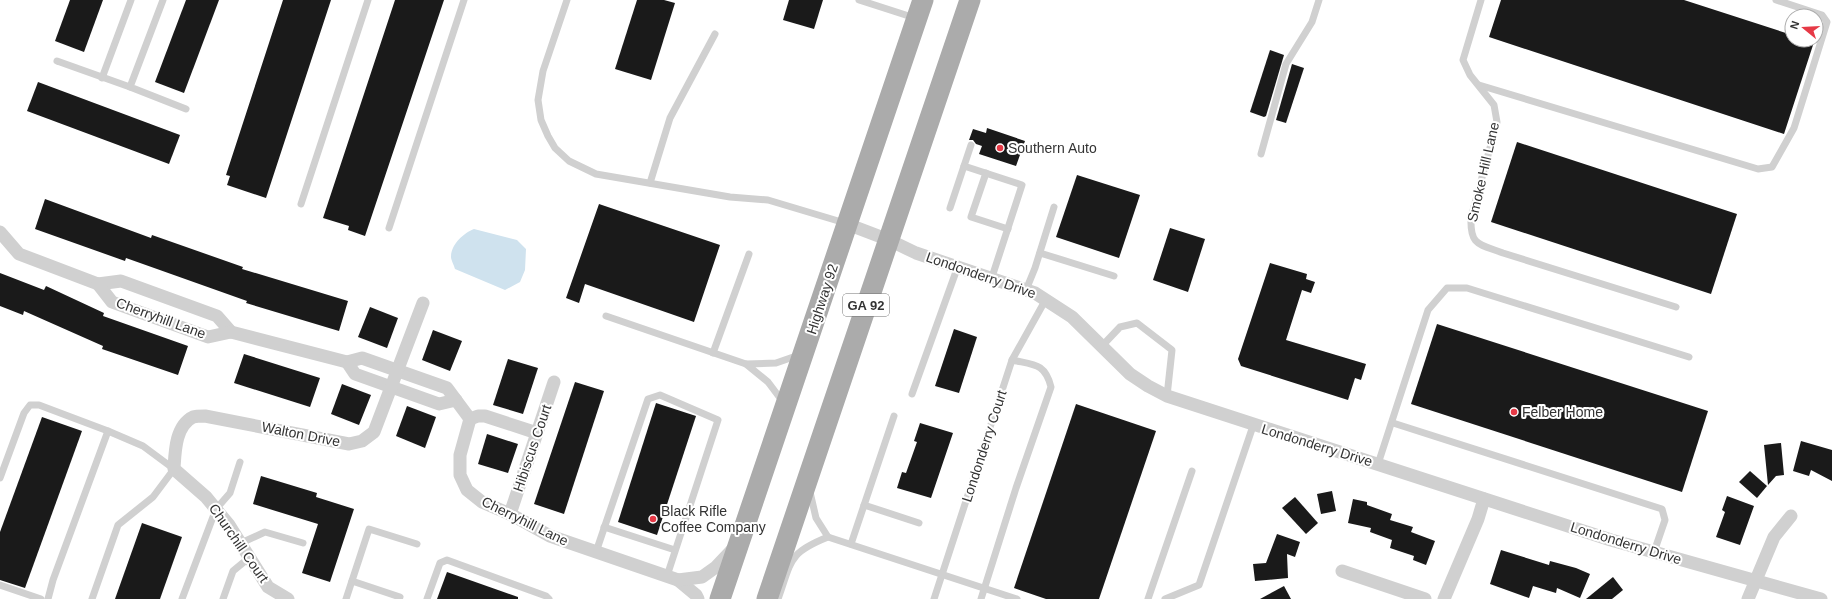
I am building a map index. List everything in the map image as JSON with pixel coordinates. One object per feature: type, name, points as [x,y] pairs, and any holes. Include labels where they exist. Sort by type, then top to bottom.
[{"type":"main road","name":"GA 92","points":[[767,599],[970,4]]},
{"type":"main road","name":"Highway 92","points":[[720,599],[920,10]]},
{"type":"street","name":"Londonderry Drive","points":[[847,224],[889,240],[916,253],[992,277],[1046,299],[1072,317],[1130,374],[1167,396],[1253,426],[1378,464],[1654,552],[1821,599]]},
{"type":"street","name":"Cherryhill Lane","points":[[0,232],[19,254],[98,284],[121,281],[217,316],[231,332]]},
{"type":"street","name":"Cherryhill Lane","points":[[98,284],[112,302],[208,337],[231,332],[347,362],[362,358],[398,369],[447,388],[470,419],[460,455],[460,475],[467,490],[482,502],[510,514],[550,536],[673,578]]},
{"type":"street","name":"Walton Drive","points":[[174,469],[176,443],[184,426],[193,417],[205,416],[349,444],[362,441],[374,432],[423,303]]},
{"type":"street","points":[[347,362],[355,374],[439,404],[456,400]]},
{"type":"street","name":"Hibiscus Court","points":[[510,514],[554,382]]},
{"type":"street","points":[[470,419],[478,416],[485,416],[537,433]]},
{"type":"street","name":"Churchill Court","points":[[174,469],[206,497],[216,509],[241,543],[268,587],[288,599]]},
{"type":"street","points":[[1444,599],[1478,519],[1484,499]]},
{"type":"street","points":[[1748,599],[1754,580],[1774,537],[1790,516]]},
{"type":"street","points":[[673,578],[702,577],[716,567],[740,540]]},
{"type":"street","points":[[1342,571],[1426,599]]},
{"type":"street","points":[[673,578],[696,595],[698,599]]},
{"type":"lane","points":[[102,78],[131,0]]},
{"type":"lane","points":[[130,87],[162,0]]},
{"type":"lane","points":[[301,204],[368,0]]},
{"type":"lane","points":[[390,228],[464,0]]},
{"type":"lane","points":[[567,0],[543,71],[539,91],[539,108],[545,128],[556,148],[569,161],[584,170],[596,174],[730,197],[768,200],[847,224]]},
{"type":"lane","points":[[859,0],[920,10]]},
{"type":"lane","points":[[1261,154],[1286,64],[1312,22],[1319,0]]},
{"type":"lane","name":"Smoke Hill Lane","points":[[1481,0],[1463,60],[1470,75],[1494,105],[1497,122],[1471,218],[1470,233],[1476,243],[1503,253],[1676,307]]},
{"type":"lane","points":[[1479,86],[1758,169],[1772,167],[1794,128],[1826,22],[1822,15],[1776,0]]},
{"type":"lane","points":[[650,183],[670,118],[715,34]]},
{"type":"lane","points":[[57,61],[186,109]]},
{"type":"lane","points":[[950,208],[971,145]]},
{"type":"lane","points":[[964,166],[1022,185],[992,277]]},
{"type":"lane","points":[[986,173],[971,217],[1008,229]]},
{"type":"lane","points":[[1026,290],[1040,254],[1054,207]]},
{"type":"lane","points":[[713,353],[749,254]]},
{"type":"lane","points":[[1040,254],[1114,276]]},
{"type":"lane","points":[[912,394],[958,266]]},
{"type":"lane","points":[[1378,464],[1393,423],[1428,310],[1447,288],[1467,288],[1689,357]]},
{"type":"lane","name":"Londonderry Court","points":[[934,599],[1012,360],[1046,299]]},
{"type":"lane","points":[[606,316],[746,364],[776,363],[803,354]]},
{"type":"lane","points":[[1102,346],[1120,327],[1138,323],[1172,350],[1167,396]]},
{"type":"lane","points":[[981,599],[1051,387],[1048,375],[1041,367],[1012,360]]},
{"type":"lane","points":[[746,364],[768,382],[786,405]]},
{"type":"lane","points":[[596,552],[648,399],[660,395],[718,420],[675,550],[673,578]]},
{"type":"lane","points":[[0,478],[24,413],[30,405],[39,405],[143,446],[174,469],[153,497],[118,524],[92,599]]},
{"type":"lane","points":[[851,544],[894,416]]},
{"type":"lane","points":[[1393,423],[1662,509],[1665,520],[1654,552]]},
{"type":"lane","points":[[1165,599],[1199,585],[1253,426]]},
{"type":"lane","points":[[48,599],[53,580],[108,431]]},
{"type":"lane","points":[[182,599],[216,509],[230,494],[240,462]]},
{"type":"lane","points":[[1148,599],[1192,471]]},
{"type":"lane","points":[[808,478],[816,518],[828,537]]},
{"type":"lane","points":[[864,505],[919,523]]},
{"type":"lane","points":[[604,527],[675,550]]},
{"type":"lane","points":[[346,599],[369,529],[417,544]]},
{"type":"lane","points":[[241,543],[265,532],[303,543]]},
{"type":"lane","points":[[778,599],[790,563],[803,548],[828,537],[1016,599]]},
{"type":"lane","points":[[222,599],[232,571],[250,557]]},
{"type":"lane","points":[[427,599],[440,563],[447,560],[546,596],[549,599]]},
{"type":"lane","points":[[352,581],[400,597]]},
{"type":"lane","points":[[0,585],[41,599]]},
{"type":"water","points":[[474,229],[517,240],[526,249],[525,270],[520,282],[505,290],[455,269],[451,260],[453,248],[462,236]]},
{"type":"building","points":[[70,0],[103,0],[84,52],[55,41]]},
{"type":"building","points":[[186,0],[219,0],[184,93],[155,82]]},
{"type":"building","points":[[283,0],[331,0],[266,198],[227,185],[230,176],[226,175]]},
{"type":"building","points":[[395,0],[444,0],[365,236],[348,230],[349,226],[323,218]]},
{"type":"building","points":[[637,0],[664,0],[675,3],[651,80],[615,69]]},
{"type":"building","points":[[789,0],[823,0],[814,29],[783,20]]},
{"type":"building","points":[[1501,0],[1684,0],[1784,32],[1784,48],[1812,48],[1784,134],[1489,37]]},
{"type":"building","points":[[1270,50],[1284,55],[1266,116],[1264,117],[1250,112]]},
{"type":"building","points":[[1292,64],[1304,68],[1286,123],[1276,120]]},
{"type":"building","points":[[38,82],[180,135],[169,164],[27,111]]},
{"type":"building","points":[[987,128],[1025,141],[1016,166],[979,154],[982,146],[976,144],[973,140],[969,140],[973,129],[986,133]]},
{"type":"building","points":[[1517,142],[1737,214],[1711,294],[1491,222]]},
{"type":"building","points":[[1077,175],[1140,195],[1119,258],[1056,237]]},
{"type":"building","points":[[45,199],[151,238],[152,235],[243,267],[242,269],[348,301],[339,331],[246,303],[247,301],[126,258],[125,261],[35,229]]},
{"type":"building","points":[[599,204],[720,245],[694,322],[585,284],[579,303],[566,298]]},
{"type":"building","points":[[1170,228],[1205,239],[1188,292],[1153,280]]},
{"type":"building","points":[[1270,263],[1307,274],[1306,279],[1315,282],[1311,293],[1302,290],[1286,340],[1366,364],[1361,380],[1355,378],[1348,400],[1241,366],[1238,359]]},
{"type":"building","points":[[0,273],[44,290],[46,286],[104,313],[103,316],[188,346],[178,375],[102,349],[103,346],[24,311],[23,315],[0,306]]},
{"type":"building","points":[[370,307],[398,318],[387,348],[358,337]]},
{"type":"building","points":[[1437,324],[1708,411],[1682,492],[1411,404]]},
{"type":"building","points":[[954,329],[977,337],[959,393],[935,386]]},
{"type":"building","points":[[433,330],[462,341],[450,371],[422,360]]},
{"type":"building","points":[[244,354],[320,378],[310,407],[234,383]]},
{"type":"building","points":[[508,359],[538,368],[523,414],[493,405]]},
{"type":"building","points":[[575,382],[604,391],[564,514],[534,504]]},
{"type":"building","points":[[342,384],[371,395],[359,425],[331,414]]},
{"type":"building","points":[[656,403],[696,416],[657,535],[618,522]]},
{"type":"building","points":[[1076,404],[1156,431],[1099,599],[1046,599],[1014,588]]},
{"type":"building","points":[[407,406],[436,417],[425,448],[396,436]]},
{"type":"building","points":[[42,417],[82,431],[25,588],[0,580],[0,532]]},
{"type":"building","points":[[920,423],[953,433],[931,498],[897,488],[902,472],[906,473],[917,442],[914,441]]},
{"type":"building","points":[[487,434],[518,444],[508,473],[478,464]]},
{"type":"building","points":[[1801,441],[1832,450],[1832,481],[1811,470],[1809,476],[1793,471]]},
{"type":"building","points":[[1781,443],[1784,475],[1776,476],[1768,485],[1764,445]]},
{"type":"building","points":[[1750,471],[1767,486],[1757,498],[1739,482]]},
{"type":"building","points":[[261,476],[317,493],[316,497],[354,509],[330,582],[302,573],[318,524],[253,504]]},
{"type":"building","points":[[1332,491],[1336,511],[1321,514],[1317,494]]},
{"type":"building","points":[[1727,496],[1754,506],[1740,545],[1716,537],[1725,512],[1722,510]]},
{"type":"building","points":[[1295,497],[1318,523],[1306,534],[1282,508]]},
{"type":"building","points":[[1353,499],[1367,502],[1367,505],[1392,514],[1390,520],[1413,527],[1411,532],[1435,541],[1426,565],[1413,560],[1414,556],[1390,548],[1392,540],[1370,532],[1371,528],[1348,523]]},
{"type":"building","points":[[142,523],[182,537],[160,599],[115,599]]},
{"type":"building","points":[[1277,534],[1300,542],[1295,557],[1287,554],[1288,578],[1255,581],[1253,564],[1266,563]]},
{"type":"building","points":[[1501,550],[1549,565],[1550,561],[1576,568],[1590,574],[1580,598],[1557,588],[1556,593],[1533,586],[1529,598],[1490,584]]},
{"type":"building","points":[[447,572],[518,597],[518,599],[437,599]]},
{"type":"building","points":[[1613,577],[1623,590],[1612,599],[1586,599]]},
{"type":"building","points":[[1284,586],[1291,599],[1260,599]]},
{"type":"place","name":"Southern Auto","points":[[1000,148]]},
{"type":"place","name":"Felber Home","points":[[1514,412]]},
{"type":"place","name":"Black Rifle Coffee Company","points":[[653,519]]}]
